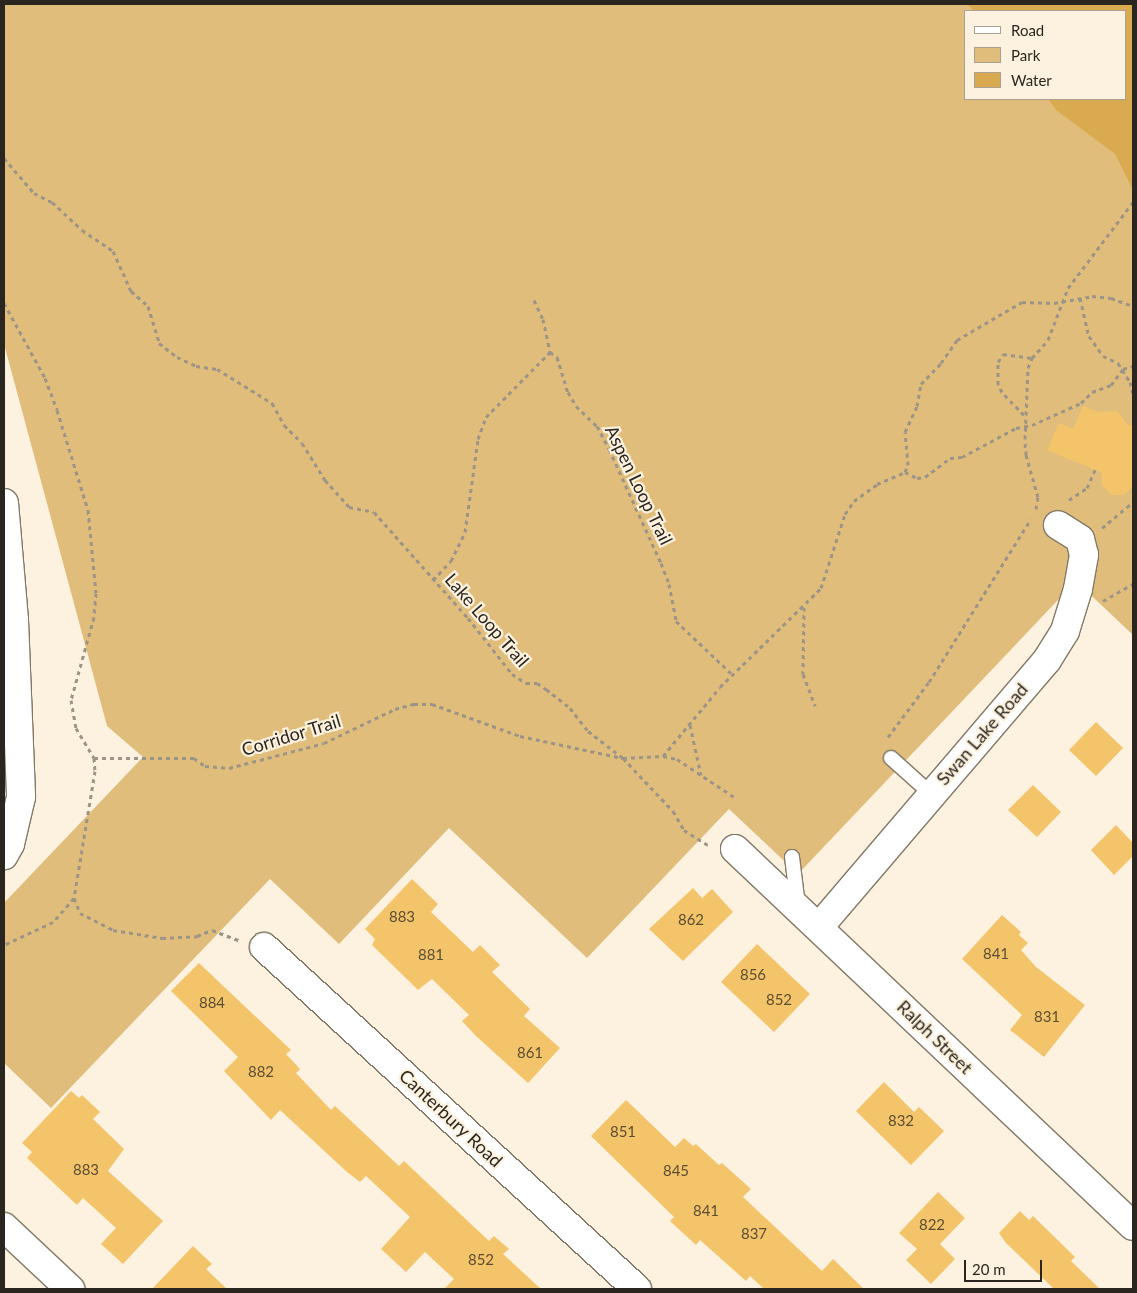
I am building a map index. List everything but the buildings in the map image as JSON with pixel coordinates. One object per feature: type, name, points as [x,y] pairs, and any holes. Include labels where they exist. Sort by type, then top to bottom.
[{"type":"street","points":[[4,503],[9,621],[21,797],[10,844],[4,855]]},
{"type":"street","name":"Swan Lake Road","points":[[819,927],[930,793],[1047,660],[1064,631],[1078,589],[1084,555],[1062,517]]},
{"type":"street","name":"Ralph Street","points":[[735,849],[1133,1226]]},
{"type":"street","name":"Canterbury Road","points":[[264,947],[638,1289]]},
{"type":"street","points":[[4,1227],[70,1289]]},
{"type":"lane","points":[[891,758],[930,793]]},
{"type":"lane","points":[[792,858],[798,907]]},
{"type":"path","name":"Lake Loop Trail","points":[[4,158],[34,194],[52,202],[82,230],[113,251],[131,292],[148,306],[159,343],[177,357],[196,366],[217,369],[272,403],[279,411],[284,425],[302,443],[325,480],[349,507],[374,512],[512,674],[526,683],[536,683],[570,708],[588,731],[633,768],[673,811],[684,830],[717,850],[735,849]]},
{"type":"path","points":[[884,744],[929,682],[1010,548],[1024,532],[1036,505],[1034,478],[1026,454],[1025,426],[1025,385],[1032,358],[1048,340],[1062,301],[1133,202]]},
{"type":"path","points":[[1080,298],[1089,336],[1103,356],[1118,363],[1123,369],[1133,394]]},
{"type":"path","points":[[662,756],[733,675],[804,607],[827,577],[845,514],[854,501],[877,484],[905,472],[908,465],[905,432],[917,406],[921,384],[942,363],[957,340],[1022,302],[1111,298],[1133,306]]},
{"type":"path","name":"Aspen Loop Trail","points":[[534,300],[543,318],[550,352],[557,357],[568,392],[576,406],[597,426],[661,563],[669,584],[676,622],[733,675]]},
{"type":"path","points":[[4,303],[45,378],[88,510],[94,568],[94,617],[71,700],[71,712],[76,728],[94,758],[95,784],[74,898],[53,922],[4,945]]},
{"type":"path","points":[[433,580],[451,561],[465,532],[478,439],[486,417],[550,352]]},
{"type":"path","points":[[1025,416],[1002,392],[998,384],[998,362],[1004,354],[1032,358]]},
{"type":"path","points":[[905,472],[918,478],[925,477],[950,458],[962,457],[1025,426],[1081,403],[1092,392],[1111,386],[1123,369],[1133,366]]},
{"type":"path","points":[[1062,517],[1087,488],[1095,470]]},
{"type":"path","points":[[1036,505],[1062,517],[1101,528],[1133,502]]},
{"type":"path","points":[[804,607],[804,674],[815,706]]},
{"type":"path","name":"Corridor Trail","points":[[94,758],[194,758],[204,766],[229,768],[324,743],[395,709],[414,704],[449,708],[481,724],[506,728],[520,736],[623,758]]},
{"type":"path","points":[[690,724],[701,775]]},
{"type":"path","points":[[623,758],[662,756],[676,760],[734,798]]},
{"type":"path","points":[[74,898],[80,913],[113,930],[162,938],[197,936],[212,930],[244,943],[264,947]]},
{"type":"green space","points":[[4,4],[1133,4],[1133,635],[1076,581],[798,874],[729,809],[587,958],[449,828],[339,944],[270,879],[51,1108],[4,1063],[4,903],[143,757],[107,726],[4,344]]},
{"type":"water","points":[[967,4],[1133,4],[1133,190],[1115,154],[1056,110],[1049,100],[1127,100],[1127,10],[973,10]]}]
